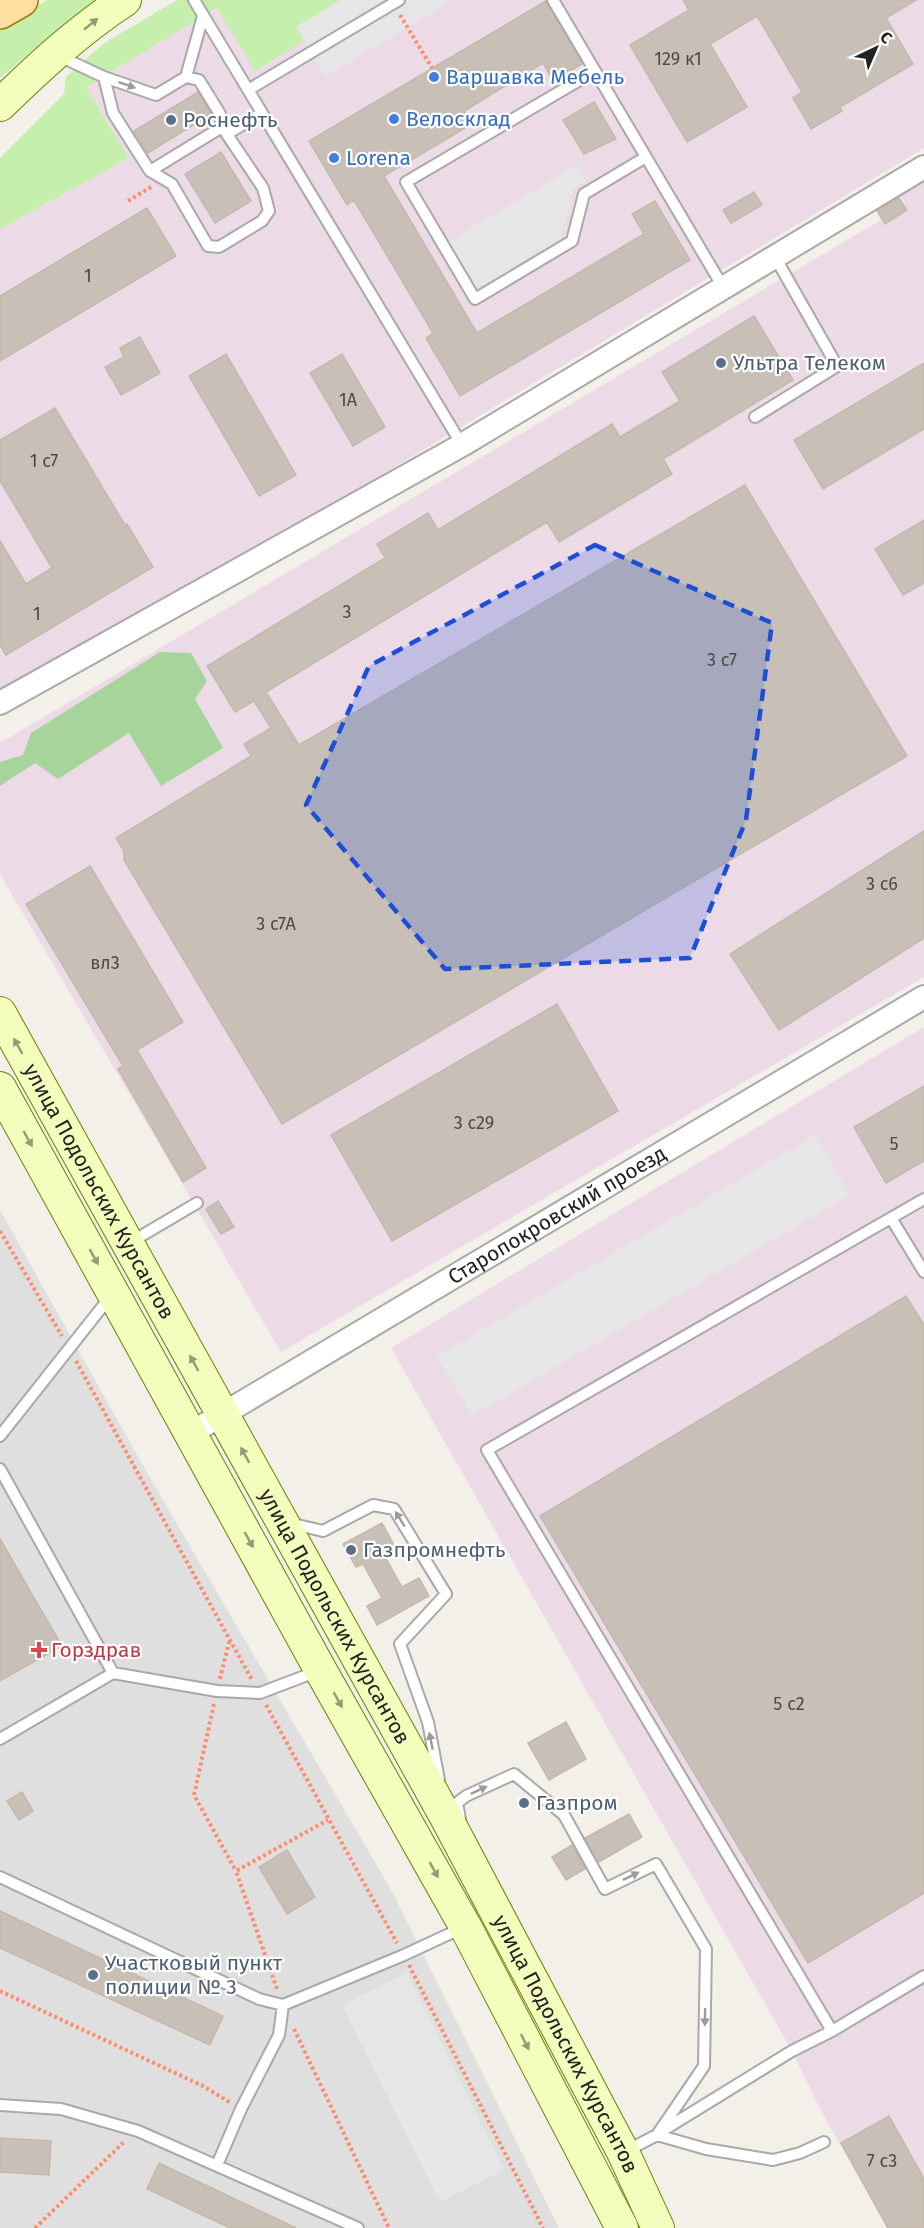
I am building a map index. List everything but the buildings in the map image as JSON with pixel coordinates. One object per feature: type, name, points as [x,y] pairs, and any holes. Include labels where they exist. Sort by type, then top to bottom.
[{"type":"main road","points":[[0,12],[21,0]]},
{"type":"main road","points":[[0,105],[54,54],[125,0]]},
{"type":"main road","name":"улица Подольских Курсантов","points":[[0,1012],[447,1819],[622,2152],[658,2228]]},
{"type":"main road","name":"улица Подольских Курсантов","points":[[0,1088],[321,1671],[465,1926],[622,2228]]},
{"type":"street","points":[[0,703],[462,445],[924,167]]},
{"type":"street","name":"Старопокровский проезд","points":[[191,1433],[924,997]]},
{"type":"lane","points":[[194,0],[462,445]]},
{"type":"lane","points":[[553,0],[723,287]]},
{"type":"lane","points":[[248,90],[396,2]]},
{"type":"lane","points":[[54,54],[104,77],[156,95],[186,77],[203,16]]},
{"type":"lane","points":[[595,70],[406,182],[475,298],[572,241],[584,194],[646,157]]},
{"type":"lane","points":[[104,77],[113,113],[150,171],[172,184],[208,246],[219,247],[262,221],[269,211],[263,188],[225,130],[220,114],[199,80],[186,77]]},
{"type":"lane","points":[[150,171],[225,130],[262,113]]},
{"type":"lane","points":[[755,417],[837,366],[775,257]]},
{"type":"lane","points":[[832,2031],[487,1450],[924,1199]]},
{"type":"lane","points":[[128,1244],[197,1203]]},
{"type":"lane","points":[[891,1218],[924,1272]]},
{"type":"lane","points":[[0,1436],[114,1293]]},
{"type":"lane","points":[[0,1469],[113,1673]]},
{"type":"lane","points":[[283,1522],[323,1531],[373,1505],[394,1509],[446,1594],[400,1644],[428,1722],[447,1819]]},
{"type":"lane","points":[[0,1739],[113,1673],[217,1692],[260,1693],[321,1671]]},
{"type":"lane","points":[[467,1856],[457,1803],[466,1796],[514,1774],[564,1815],[605,1889],[656,1864],[706,1949],[704,2066],[657,2134]]},
{"type":"lane","points":[[0,1877],[260,1999],[283,2005],[404,1956],[465,1926]]},
{"type":"lane","points":[[622,2152],[657,2134],[792,2051],[832,2031],[924,1976]]},
{"type":"lane","points":[[217,2165],[241,2109],[279,2035],[283,2005]]},
{"type":"lane","points":[[0,2105],[61,2109],[138,2131],[358,2228]]},
{"type":"lane","points":[[657,2134],[706,2149],[772,2160],[800,2153],[824,2142]]},
{"type":"path","points":[[396,2],[432,68]]},
{"type":"path","points":[[128,201],[142,192]]},
{"type":"path","points":[[0,1231],[69,1348],[229,1642],[260,1693]]},
{"type":"path","points":[[229,1642],[194,1795],[237,1870]]},
{"type":"path","points":[[0,1991],[203,2086],[241,2109]]},
{"type":"path","points":[[35,2228],[127,2138],[138,2131]]},
{"type":"highlighted area","points":[[595,545],[772,623],[746,820],[690,958],[445,969],[306,805],[369,666]]},
{"type":"shaded area","points":[[341,0],[924,0],[924,148],[0,705],[0,229],[129,158],[86,87],[217,8],[304,41]]},
{"type":"shaded area","points":[[341,0],[453,0],[325,77],[296,27]]},
{"type":"shaded area","points":[[577,165],[586,181],[573,189],[561,238],[476,289],[447,242]]},
{"type":"shaded area","points":[[924,177],[924,977],[281,1352],[0,874],[0,743],[906,205],[897,192]]},
{"type":"shaded area","points":[[924,1027],[924,2228],[887,2228],[819,2107],[792,2051],[391,1348]]},
{"type":"shaded area","points":[[815,1135],[850,1195],[472,1416],[437,1356]]},
{"type":"shaded area","points":[[0,1210],[142,1464],[393,1893],[559,2228],[0,2228]]},
{"type":"shaded area","points":[[407,1973],[504,2170],[440,2202],[342,2005]]},
{"type":"green space","points":[[47,0],[95,0],[0,78],[0,28]]},
{"type":"green space","points":[[177,0],[341,0],[296,27],[304,41],[255,71],[217,8],[86,87],[129,158],[0,229],[0,158],[64,94],[66,77],[104,43]]},
{"type":"green space","points":[[160,652],[191,653],[207,681],[195,699],[223,748],[161,786],[129,733],[58,779],[35,763],[0,786],[0,762],[23,755],[31,733]]},
{"type":"place","name":"Варшавка Мебель","points":[[434,77]]},
{"type":"place","name":"Велосклад","points":[[394,119]]},
{"type":"place","name":"Роснефть","points":[[171,120]]},
{"type":"place","name":"Lorena","points":[[334,158]]},
{"type":"place","name":"Ультра Телеком","points":[[721,363]]},
{"type":"place","name":"Газпромнефть","points":[[351,1550]]},
{"type":"place","name":"Горздрав","points":[[39,1650]]},
{"type":"place","name":"Газпром","points":[[524,1803]]},
{"type":"place","name":"Участковый пункт полиции № 3","points":[[93,1975]]}]
